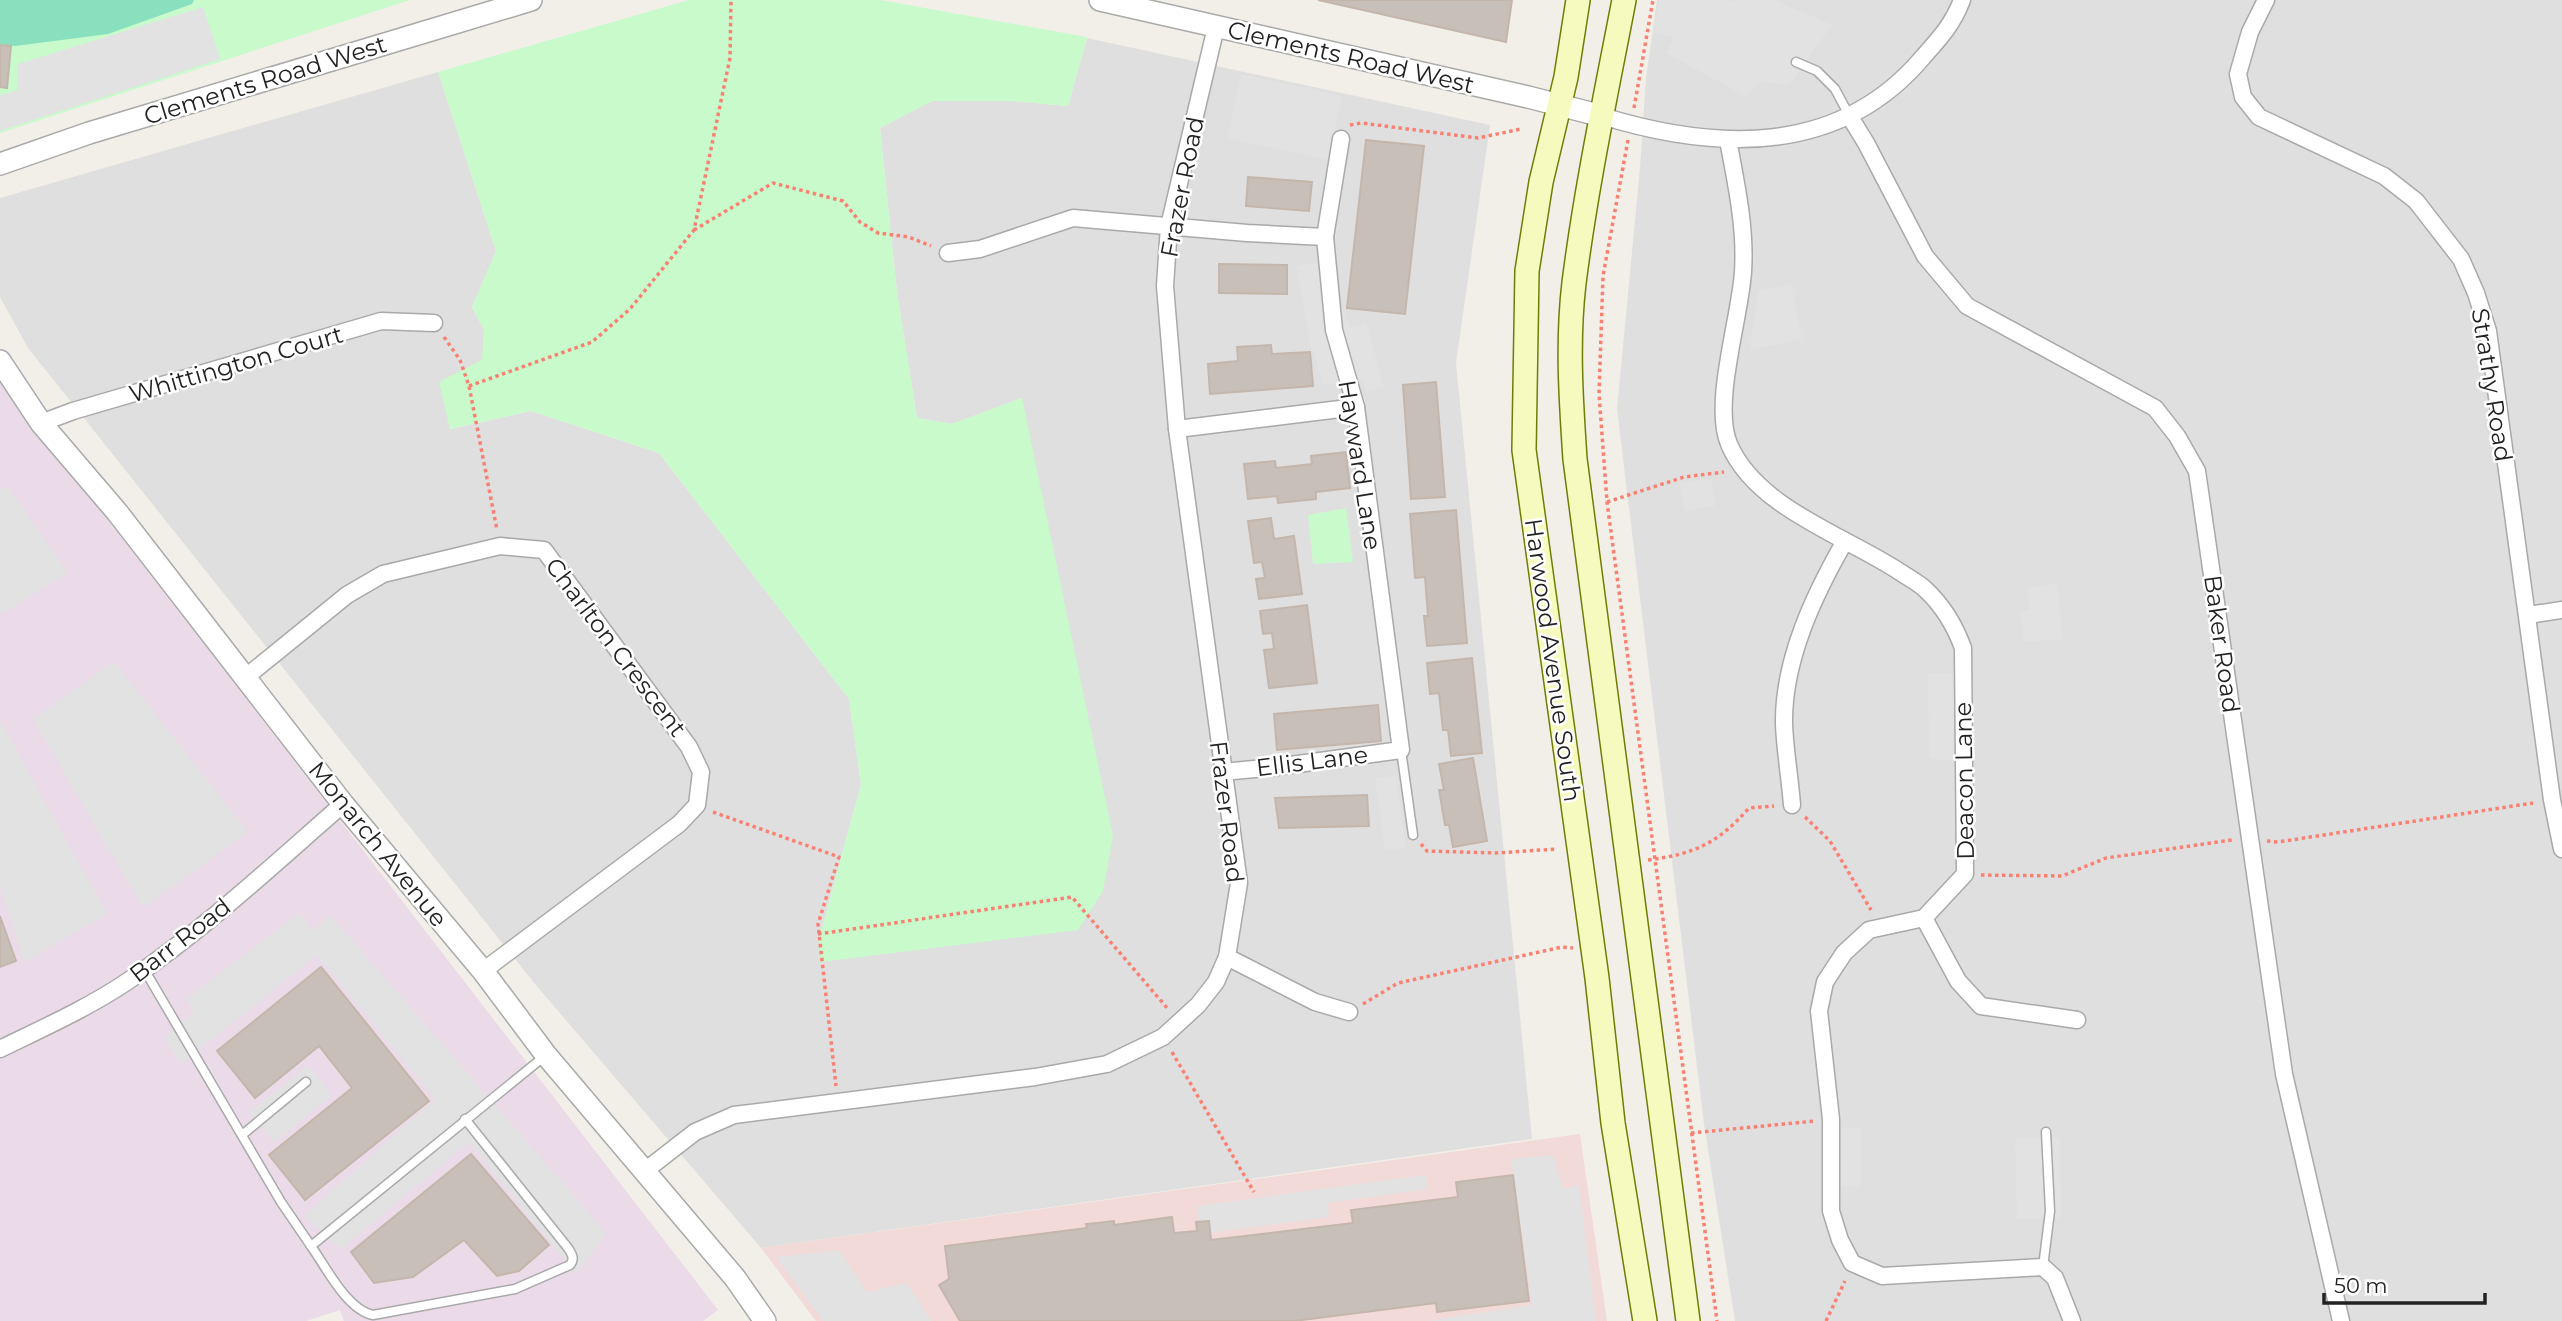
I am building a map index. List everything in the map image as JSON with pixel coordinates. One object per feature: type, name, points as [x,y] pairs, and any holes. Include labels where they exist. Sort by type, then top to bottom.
[{"type":"main road","name":"Harwood Avenue South","points":[[1578,0],[1559,106],[1541,182],[1527,271],[1524,450],[1593,948],[1613,1123],[1645,1321]]},
{"type":"main road","name":"Harwood Avenue South","points":[[1624,0],[1601,116],[1574,285],[1570,372],[1575,459],[1688,1321]]},
{"type":"street","name":"Clements Road West","points":[[0,164],[89,133],[531,0]]},
{"type":"street","name":"Clements Road West","points":[[1100,0],[1601,116]]},
{"type":"street","points":[[1601,116],[1686,136],[1728,140],[1789,135],[1850,117],[1908,76],[1954,21],[1962,0]]},
{"type":"street","name":"Strathy Road","points":[[2266,0],[2250,32],[2238,74],[2243,97],[2259,117],[2384,176],[2416,201],[2461,259],[2476,293],[2487,331],[2552,800],[2562,849]]},
{"type":"street","name":"Frazer Road","points":[[646,1170],[695,1132],[734,1115],[1035,1077],[1107,1064],[1163,1037],[1198,1005],[1216,982],[1227,957],[1239,883],[1177,429],[1168,348],[1165,286],[1169,226],[1216,27]]},
{"type":"street","name":"Baker Road","points":[[1850,117],[1866,142],[1925,256],[1967,306],[2155,408],[2177,436],[2197,471],[2284,1073],[2341,1321]]},
{"type":"street","name":"Hayward Lane","points":[[1341,133],[1325,236],[1334,330],[1356,407],[1401,750]]},
{"type":"street","name":"Deacon Lane","points":[[1728,140],[1741,216],[1743,271],[1727,371],[1723,424],[1729,444],[1742,467],[1757,485],[1845,541],[1879,558],[1926,590],[1953,623],[1963,648],[1965,874],[1924,918]]},
{"type":"street","points":[[948,253],[980,249],[1073,218],[1325,236]]},
{"type":"street","name":"Whittington Court","points":[[41,423],[73,411],[381,321],[434,323]]},
{"type":"street","name":"Monarch Avenue","points":[[0,361],[41,423],[117,512],[343,804],[483,971],[546,1055],[735,1278],[765,1321]]},
{"type":"street","points":[[1177,429],[1356,407]]},
{"type":"street","points":[[1792,805],[1784,723],[1789,676],[1801,631],[1845,541]]},
{"type":"street","name":"Charlton Crescent","points":[[246,677],[347,595],[383,574],[500,546],[544,550],[689,747],[701,772],[697,805]]},
{"type":"street","points":[[2528,615],[2562,610]]},
{"type":"street","name":"Ellis Lane","points":[[1222,772],[1401,750]]},
{"type":"street","name":"Barr Road","points":[[0,1049],[71,1014],[144,969],[199,929],[343,804]]},
{"type":"street","points":[[483,971],[679,824],[697,805]]},
{"type":"street","points":[[2072,1321],[2055,1278],[2043,1267],[1882,1276],[1852,1263],[1840,1240],[1831,1211],[1831,1119],[1819,1011],[1825,982],[1844,953],[1869,930],[1924,918],[1958,981],[1981,1006],[2077,1020]]},
{"type":"street","points":[[1227,957],[1315,1002],[1349,1012]]},
{"type":"lane","points":[[1796,62],[1817,71],[1835,89],[1850,117]]},
{"type":"lane","points":[[1401,750],[1413,835]]},
{"type":"lane","points":[[144,969],[281,1202],[349,1300],[363,1313],[373,1315],[516,1289],[570,1265],[573,1255],[568,1248],[465,1119]]},
{"type":"lane","points":[[311,1246],[546,1055]]},
{"type":"lane","points":[[242,1135],[306,1082]]},
{"type":"lane","points":[[2043,1267],[2050,1211],[2046,1132]]},
{"type":"path","points":[[694,230],[730,58],[731,0]]},
{"type":"path","points":[[1638,93],[1653,0]]},
{"type":"path","points":[[1341,133],[1361,123],[1478,138],[1521,129]]},
{"type":"path","points":[[1627,148],[1602,276],[1599,394],[1607,502],[1717,1321]]},
{"type":"path","points":[[469,386],[592,342],[630,309],[694,230],[773,183],[843,201],[860,222],[878,233],[909,236],[948,253]]},
{"type":"path","points":[[434,323],[460,360],[469,386],[500,546]]},
{"type":"path","points":[[1607,502],[1684,477],[1716,474],[1742,467]]},
{"type":"path","points":[[697,805],[839,857],[818,924],[838,1102]]},
{"type":"path","points":[[1628,863],[1698,849],[1728,831],[1749,808],[1792,805],[1830,841],[1881,927]]},
{"type":"path","points":[[1413,835],[1427,851],[1496,853],[1548,848],[1579,850]]},
{"type":"path","points":[[818,934],[1072,897],[1179,1022]]},
{"type":"path","points":[[1349,1012],[1398,983],[1562,947],[1593,948]]},
{"type":"path","points":[[1163,1037],[1254,1192]]},
{"type":"path","points":[[1691,1133],[1831,1119]]},
{"type":"path","points":[[1826,1321],[1852,1263]]},
{"type":"shaded area","points":[[1657,0],[2562,0],[2562,1321],[1735,1321],[1704,1124],[1617,409],[1646,78]]},
{"type":"shaded area","points":[[1659,0],[1774,0],[1832,25],[1789,85],[1759,82],[1747,97],[1666,53],[1674,37],[1653,33]]},
{"type":"shaded area","points":[[203,7],[220,59],[0,131],[0,95],[17,90],[18,64]]},
{"type":"shaded area","points":[[1087,38],[1490,125],[1456,363],[1532,1139],[761,1248],[535,984],[28,348],[0,297],[0,198],[438,72],[496,251],[472,307],[484,330],[483,360],[451,429],[531,411],[659,453],[849,699],[861,784],[820,936],[821,962],[1022,398],[952,424],[917,418],[897,292],[880,128],[932,101],[1013,101],[1068,106]]},
{"type":"shaded area","points":[[1241,74],[1342,96],[1328,160],[1227,138]]},
{"type":"shaded area","points":[[1333,262],[1339,300],[1351,327],[1366,322],[1384,387],[1367,391],[1362,378],[1323,385],[1309,339],[1296,265]]},
{"type":"shaded area","points":[[1791,284],[1802,339],[1750,350],[1758,290]]},
{"type":"shaded area","points":[[0,380],[718,1310],[703,1321],[344,1321],[340,1310],[306,1321],[0,1321]]},
{"type":"shaded area","points":[[1712,479],[1715,506],[1684,511],[1679,482]]},
{"type":"shaded area","points":[[7,486],[68,573],[0,615],[0,489]]},
{"type":"shaded area","points":[[2057,584],[2063,639],[2024,642],[2020,611],[2030,610],[2026,588]]},
{"type":"shaded area","points":[[114,662],[248,832],[143,908],[33,719]]},
{"type":"shaded area","points":[[1952,673],[1954,760],[1929,759],[1928,674]]},
{"type":"shaded area","points":[[0,721],[107,914],[24,962],[0,887]]},
{"type":"shaded area","points":[[1396,776],[1406,848],[1385,850],[1375,778]]},
{"type":"shaded area","points":[[299,913],[313,931],[330,915],[606,1233],[576,1274],[469,1142],[341,1249],[304,1216],[435,1099],[317,955],[181,1064],[164,1037],[194,1013],[187,999]]},
{"type":"shaded area","points":[[308,1065],[332,1095],[274,1143],[249,1113]]},
{"type":"shaded area","points":[[1862,1127],[1861,1187],[1841,1186],[1842,1128]]},
{"type":"shaded area","points":[[1580,1134],[1607,1321],[816,1321],[761,1248]]},
{"type":"shaded area","points":[[2015,1138],[2060,1138],[2061,1219],[2017,1219]]},
{"type":"shaded area","points":[[1553,1155],[1563,1189],[1579,1185],[1596,1321],[1428,1321],[1532,1305],[1511,1159]]},
{"type":"shaded area","points":[[1425,1175],[1428,1189],[1328,1203],[1329,1217],[1201,1234],[1197,1206]]},
{"type":"shaded area","points":[[839,1250],[867,1292],[907,1283],[931,1321],[823,1321],[776,1257]]},
{"type":"green space","points":[[0,0],[410,0],[0,133]]},
{"type":"green space","points":[[0,0],[194,0],[192,4],[108,34],[15,46],[0,44]]},
{"type":"green space","points":[[689,0],[880,0],[1087,37],[1068,106],[1013,101],[932,101],[880,128],[897,292],[917,418],[952,424],[1022,398],[1113,836],[1103,891],[1078,930],[820,962],[820,936],[861,784],[849,699],[659,453],[531,411],[450,429],[439,382],[482,360],[484,330],[472,307],[496,251],[438,72]]},
{"type":"green space","points":[[1346,508],[1353,562],[1313,564],[1308,515]]},
{"type":"building","points":[[1318,0],[1512,0],[1506,42]]},
{"type":"building","points":[[0,45],[11,46],[7,88],[0,87]]},
{"type":"building","points":[[1366,140],[1424,146],[1405,314],[1347,308]]},
{"type":"building","points":[[1248,177],[1312,182],[1309,211],[1246,206]]},
{"type":"building","points":[[1219,264],[1287,265],[1287,294],[1219,293]]},
{"type":"building","points":[[1271,345],[1272,354],[1310,352],[1313,386],[1210,394],[1208,364],[1238,361],[1237,347]]},
{"type":"building","points":[[1436,382],[1445,497],[1411,499],[1403,385]]},
{"type":"building","points":[[1346,452],[1350,488],[1316,492],[1316,499],[1278,503],[1277,496],[1248,499],[1244,464],[1275,461],[1276,468],[1312,464],[1311,456]]},
{"type":"building","points":[[1456,510],[1467,643],[1427,646],[1424,616],[1428,616],[1425,577],[1415,578],[1410,514]]},
{"type":"building","points":[[1271,518],[1274,539],[1294,536],[1302,594],[1259,599],[1256,579],[1265,578],[1262,562],[1254,563],[1248,521]]},
{"type":"building","points":[[1307,605],[1317,683],[1269,688],[1264,650],[1274,649],[1272,633],[1263,634],[1260,611]]},
{"type":"building","points":[[1472,658],[1482,753],[1451,756],[1448,730],[1443,730],[1439,693],[1430,694],[1427,663]]},
{"type":"building","points":[[1378,705],[1381,741],[1277,750],[1274,714]]},
{"type":"building","points":[[1473,758],[1487,841],[1453,847],[1449,825],[1445,825],[1439,790],[1444,790],[1439,764]]},
{"type":"building","points":[[1367,795],[1369,826],[1279,828],[1275,798]]},
{"type":"building","points":[[0,916],[16,961],[0,967]]},
{"type":"building","points":[[321,967],[429,1101],[305,1200],[269,1155],[352,1088],[319,1046],[255,1098],[217,1051]]},
{"type":"building","points":[[471,1154],[549,1245],[519,1271],[497,1276],[464,1240],[413,1277],[374,1283],[351,1252]]},
{"type":"building","points":[[1513,1175],[1529,1301],[1437,1312],[1436,1303],[1294,1321],[960,1321],[939,1285],[949,1279],[945,1246],[1087,1228],[1086,1224],[1114,1221],[1114,1225],[1172,1217],[1174,1233],[1197,1231],[1196,1222],[1209,1221],[1211,1240],[1353,1223],[1351,1210],[1458,1197],[1456,1182]]}]
